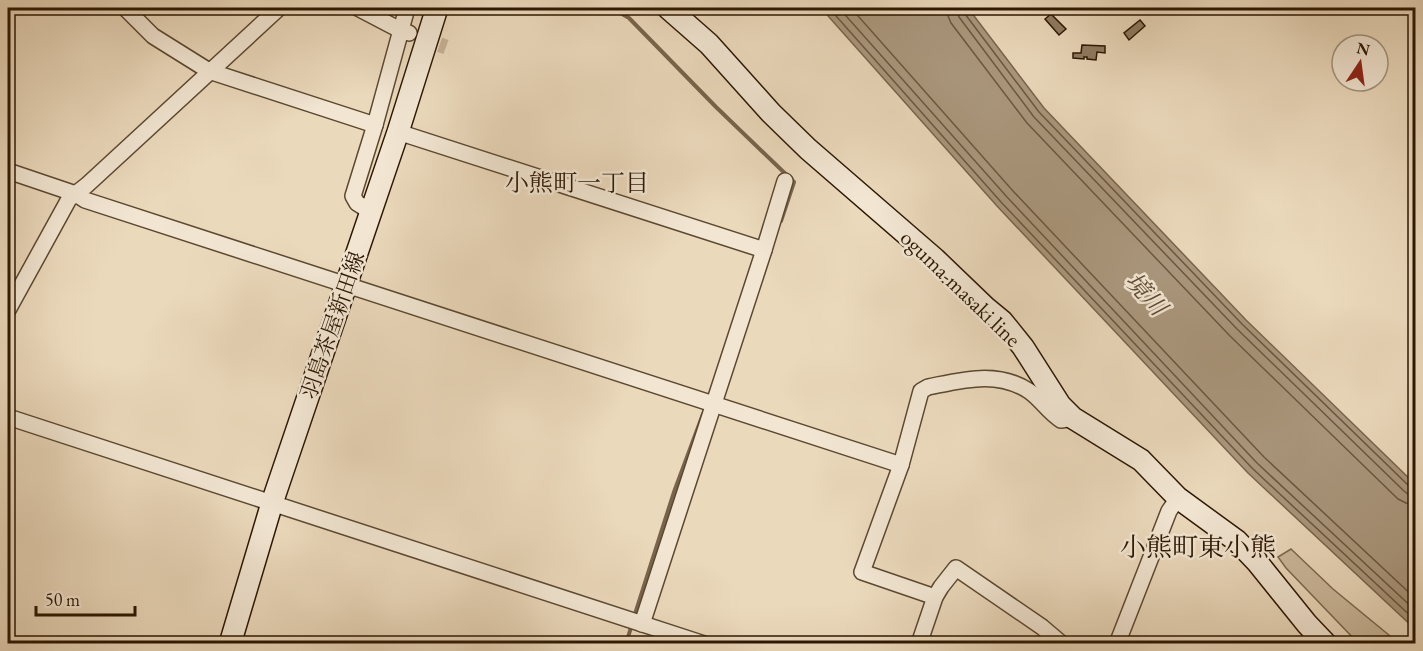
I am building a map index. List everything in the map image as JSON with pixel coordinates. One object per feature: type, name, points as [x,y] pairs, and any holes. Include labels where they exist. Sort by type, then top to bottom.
[{"type":"main road","name":"羽島茶屋新田線","points":[[230,644],[272,503],[398,132],[437,8]]},
{"type":"main road","name":"oguma-masaki line","points":[[668,8],[709,44],[771,113],[808,149],[935,259],[1002,321],[1023,347],[1060,405],[1072,418],[1141,460],[1178,498],[1237,541],[1257,562],[1306,624],[1326,644]]},
{"type":"street","points":[[125,8],[153,36],[209,71],[375,125]]},
{"type":"street","points":[[8,310],[69,199],[279,8]]},
{"type":"street","points":[[358,8],[405,32]]},
{"type":"street","points":[[370,211],[357,203],[353,196],[399,41],[405,32],[407,8]]},
{"type":"street","points":[[398,132],[764,250]]},
{"type":"street","points":[[8,171],[76,194],[85,200],[901,465]]},
{"type":"street","points":[[642,624],[785,181]]},
{"type":"street","points":[[934,597],[862,572],[901,465],[921,391],[928,387],[988,377],[1013,382],[1029,391],[1060,420],[1072,418]]},
{"type":"street","points":[[8,417],[704,644]]},
{"type":"street","points":[[1117,644],[1169,511],[1178,498]]},
{"type":"street","points":[[919,644],[934,597],[956,568],[1042,627],[1062,644]]},
{"type":"shaded area","points":[[1291,549],[1333,589],[1390,636],[1381,643],[1358,643],[1278,557]]},
{"type":"water","name":"境川","points":[[821,8],[968,8],[1044,108],[1246,320],[1415,484],[1415,629],[1248,473],[997,206]]},
{"type":"building","points":[[1051,14],[1066,29],[1059,35],[1045,19]]},
{"type":"building","points":[[1140,20],[1145,26],[1129,40],[1124,33]]},
{"type":"building","points":[[1082,45],[1105,46],[1105,53],[1097,52],[1096,60],[1087,59],[1087,57],[1073,58],[1073,53],[1081,53]]},
{"type":"waterway","points":[[612,8],[629,18],[794,182],[781,221]]},
{"type":"waterway","points":[[634,617],[674,492],[703,414]]},
{"type":"waterway","points":[[626,644],[632,624]]},
{"type":"tunnel","points":[[418,37],[446,47]]},
{"type":"district","name":"小熊町一丁目","points":[[577,183]]},
{"type":"district","name":"小熊町東小熊","points":[[1198,547]]}]
